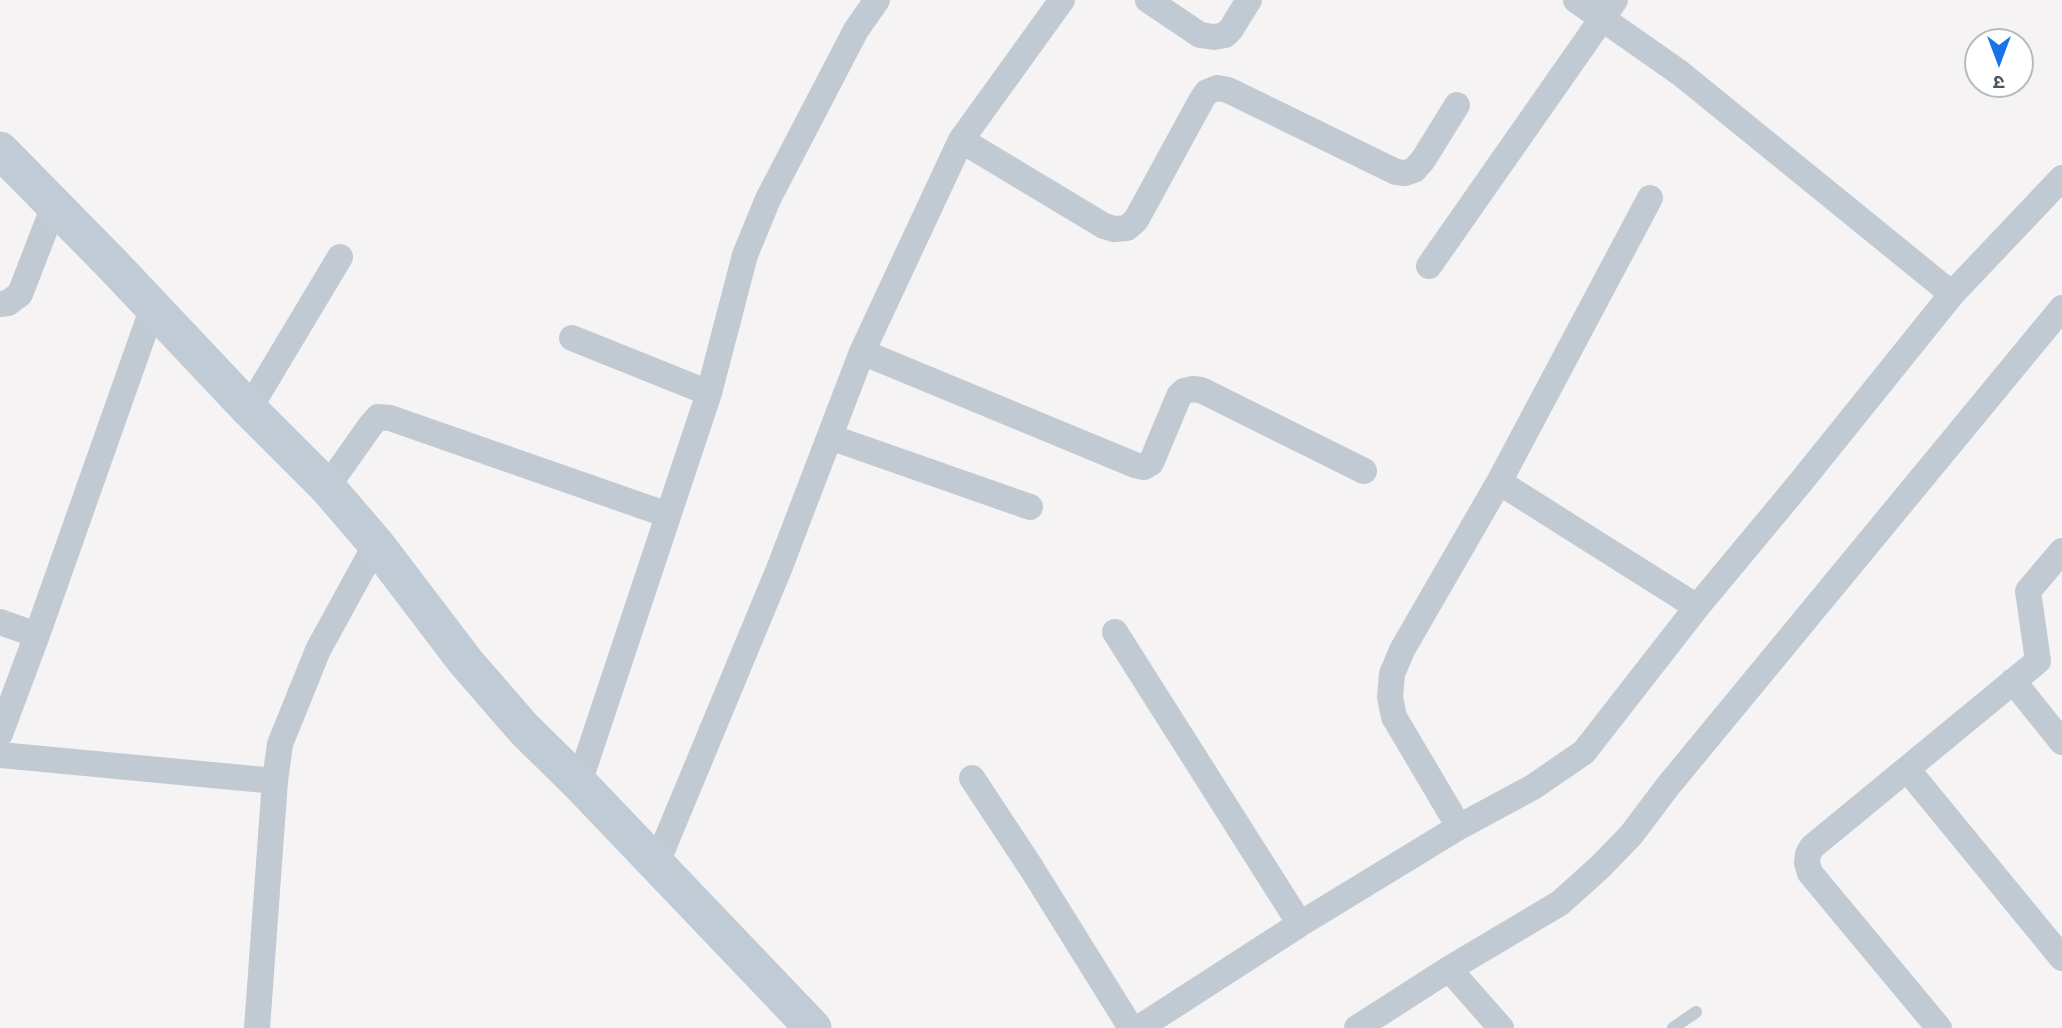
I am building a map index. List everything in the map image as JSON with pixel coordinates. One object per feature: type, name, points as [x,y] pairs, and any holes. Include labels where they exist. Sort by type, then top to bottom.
[{"type":"street","points":[[579,783],[709,393],[745,255],[768,199],[856,30],[877,0]]},
{"type":"street","points":[[656,865],[779,569],[862,352],[961,140],[1062,0]]},
{"type":"street","points":[[1148,0],[1200,35],[1214,37],[1225,35],[1231,29],[1249,0]]},
{"type":"street","points":[[1576,0],[1608,9],[1679,73],[1952,293]]},
{"type":"street","points":[[1429,266],[1608,9]]},
{"type":"street","points":[[961,140],[1104,226],[1114,229],[1127,228],[1136,220],[1202,99],[1207,92],[1217,88],[1228,90],[1396,172],[1405,173],[1414,170],[1423,160],[1457,105]]},
{"type":"street","points":[[0,150],[327,487],[376,544],[464,661],[524,729],[813,1028]]},
{"type":"street","points":[[1139,1028],[1300,924],[1459,827],[1533,788],[1584,752],[1952,293],[2062,178]]},
{"type":"street","points":[[1459,827],[1394,717],[1390,697],[1392,674],[1402,650],[1499,482],[1650,198]]},
{"type":"street","points":[[0,304],[8,303],[20,293],[54,206]]},
{"type":"street","points":[[249,409],[340,257]]},
{"type":"street","points":[[0,734],[153,307]]},
{"type":"street","points":[[1357,1028],[1560,903],[1600,867],[1631,835],[1668,786],[2062,308]]},
{"type":"street","points":[[572,338],[709,393]]},
{"type":"street","points":[[862,352],[1135,466],[1144,467],[1151,463],[1179,396],[1194,388],[1364,471]]},
{"type":"street","points":[[327,487],[378,417],[390,418],[668,515]]},
{"type":"street","points":[[830,437],[1030,507]]},
{"type":"street","points":[[1499,482],[1698,607]]},
{"type":"street","points":[[257,1028],[280,744],[318,650],[376,544]]},
{"type":"street","points":[[1939,1028],[1810,873],[1808,854],[1812,847],[2038,661],[2028,591],[2062,551]]},
{"type":"street","points":[[0,622],[37,635]]},
{"type":"street","points":[[1115,632],[1300,924]]},
{"type":"street","points":[[2013,681],[2062,742]]},
{"type":"street","points":[[0,755],[275,781]]},
{"type":"street","points":[[1907,769],[2062,958]]},
{"type":"street","points":[[972,778],[1131,1028]]},
{"type":"street","points":[[1449,970],[1501,1028]]},
{"type":"lane","points":[[1673,1028],[1696,1012]]}]
